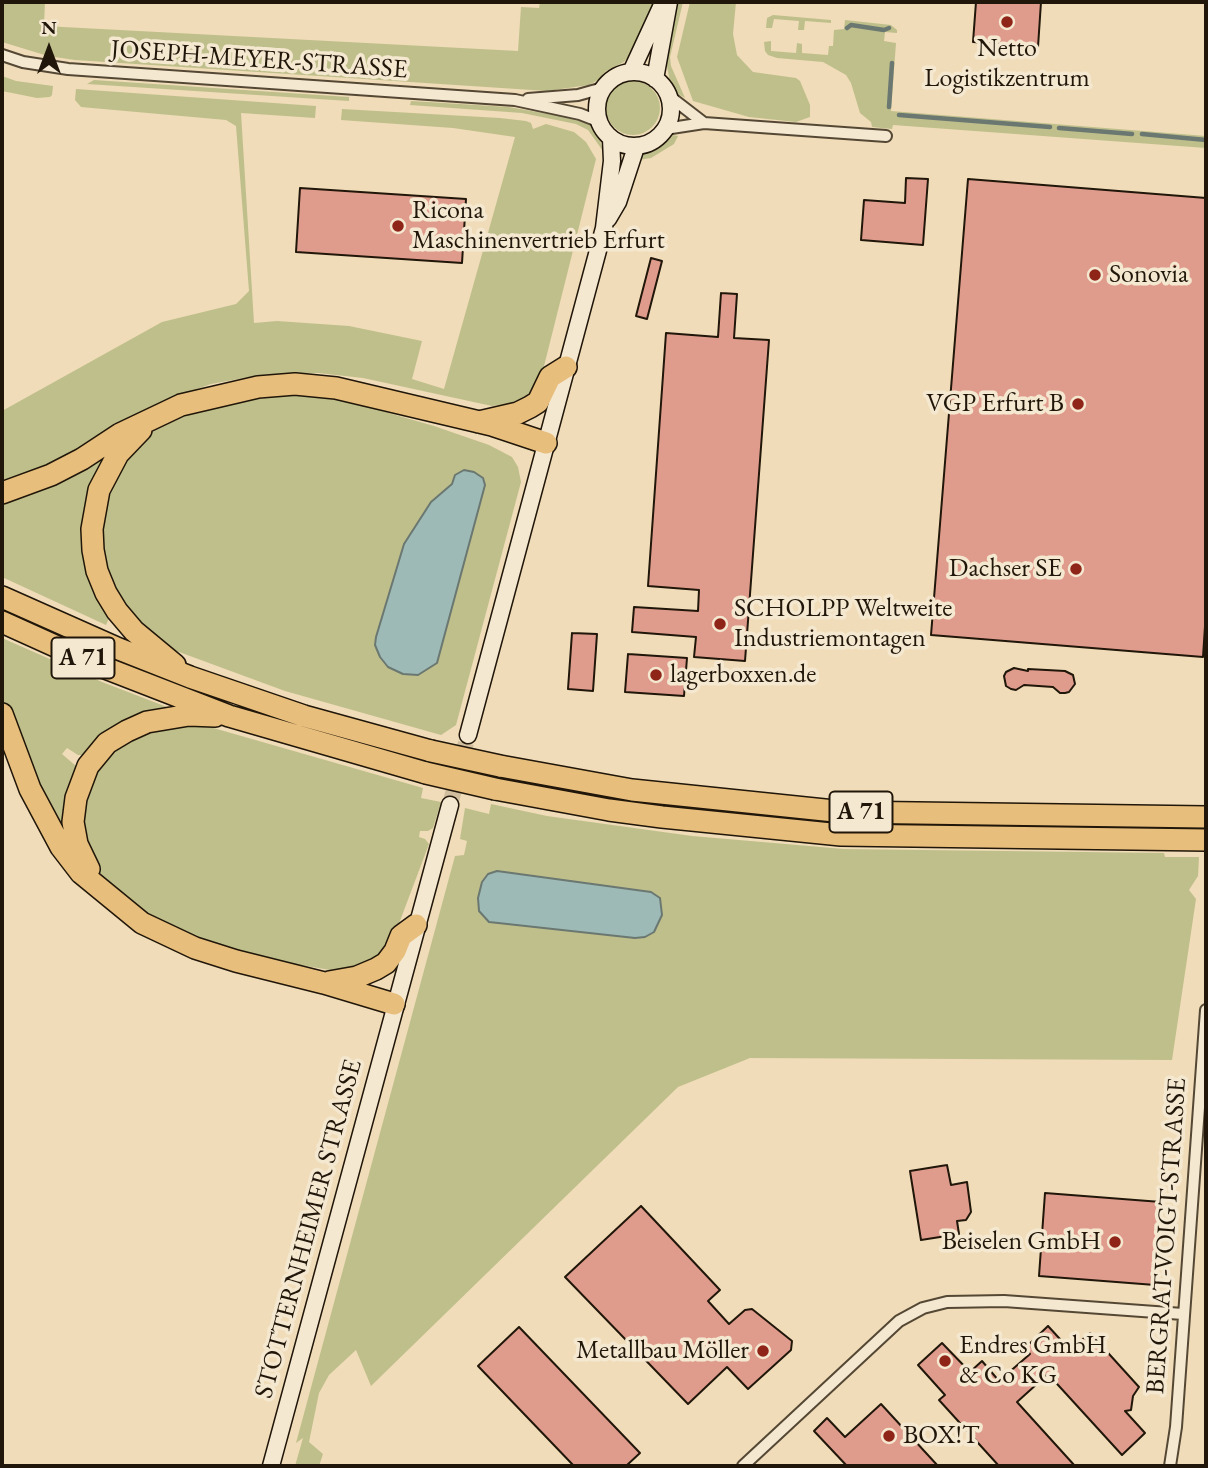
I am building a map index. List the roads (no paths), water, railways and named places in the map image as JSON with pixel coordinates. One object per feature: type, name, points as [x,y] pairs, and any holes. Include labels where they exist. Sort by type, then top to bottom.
[{"type":"highway","points":[[477,422],[518,413],[530,407],[538,402],[550,377],[566,367]]},
{"type":"highway","points":[[2,493],[51,475],[120,434],[181,405],[258,387],[295,384],[336,388],[477,422],[546,443]]},
{"type":"highway","points":[[150,421],[118,454],[99,490],[92,529],[93,550],[97,571],[117,611],[134,631],[190,677]]},
{"type":"highway","name":"A 71","points":[[2,597],[190,677],[304,716],[431,751],[632,790],[844,812],[1206,817]]},
{"type":"highway","name":"A 71","points":[[2,622],[107,669],[229,716],[426,773],[495,789],[648,816],[841,835],[1206,840]]},
{"type":"highway","points":[[2,714],[30,789],[61,847],[81,873],[142,923],[195,948],[394,1004]]},
{"type":"highway","points":[[100,889],[77,844],[73,822],[76,798],[88,766],[107,743],[147,722],[189,716],[229,716]]},
{"type":"highway","points":[[324,983],[358,977],[386,963],[401,936],[416,926]]},
{"type":"main road","points":[[631,72],[666,2]]},
{"type":"main road","points":[[655,79],[666,2]]},
{"type":"main road","points":[[631,72],[655,79],[669,96],[670,119],[665,130],[647,144],[636,147],[611,139],[598,121],[597,105],[603,88],[621,74],[631,72]]},
{"type":"main road","points":[[468,735],[604,228],[612,161],[611,139]]},
{"type":"main road","points":[[604,228],[618,202],[636,147]]},
{"type":"main road","name":"STOTTERNHEIMER STRASSE","points":[[271,1466],[450,805]]},
{"type":"street","name":"JOSEPH-MEYER-STRASSE","points":[[2,55],[23,62],[68,69],[515,100],[580,114],[598,121]]},
{"type":"street","name":"JOSEPH-MEYER-STRASSE","points":[[515,100],[578,95],[603,88]]},
{"type":"street","points":[[669,96],[704,123]]},
{"type":"street","points":[[665,130],[704,123],[886,136]]},
{"type":"street","name":"BERGRAT-VOIGT-STRASSE","points":[[1170,1466],[1176,1427],[1206,1010]]},
{"type":"street","points":[[743,1466],[899,1321],[923,1308],[951,1302],[1004,1301],[1183,1314]]},
{"type":"water","points":[[464,470],[483,478],[485,485],[437,663],[418,675],[403,674],[388,667],[380,657],[375,645],[376,637],[404,544],[431,502],[452,484],[455,475]]},
{"type":"water","points":[[497,871],[651,892],[660,898],[662,915],[654,932],[635,938],[489,922],[479,911],[478,898],[482,882],[488,874]]},
{"type":"waterway","points":[[847,28],[851,25],[884,30],[889,28]]},
{"type":"waterway","points":[[889,107],[892,63]]},
{"type":"waterway","points":[[899,115],[1050,127]]},
{"type":"waterway","points":[[1059,128],[1132,134]]},
{"type":"waterway","points":[[1142,134],[1206,140]]},
{"type":"tunnel","points":[[450,805],[468,735]]},
{"type":"place","name":"Netto Logistikzentrum","points":[[1007,22]]},
{"type":"place","name":"Ricona Maschinenvertrieb Erfurt","points":[[398,226]]},
{"type":"place","name":"Sonovia","points":[[1095,275]]},
{"type":"place","name":"VGP Erfurt B","points":[[1078,404]]},
{"type":"place","name":"Dachser SE","points":[[1076,569]]},
{"type":"place","name":"SCHOLPP Weltweite Industriemontagen","points":[[720,624]]},
{"type":"place","name":"lagerboxxen.de","points":[[656,675]]},
{"type":"place","name":"Beiselen GmbH","points":[[1115,1242]]},
{"type":"place","name":"Metallbau Möller","points":[[763,1351]]},
{"type":"place","name":"Endres GmbH & Co KG","points":[[945,1361]]},
{"type":"place","name":"BOX!T","points":[[889,1436]]}]
